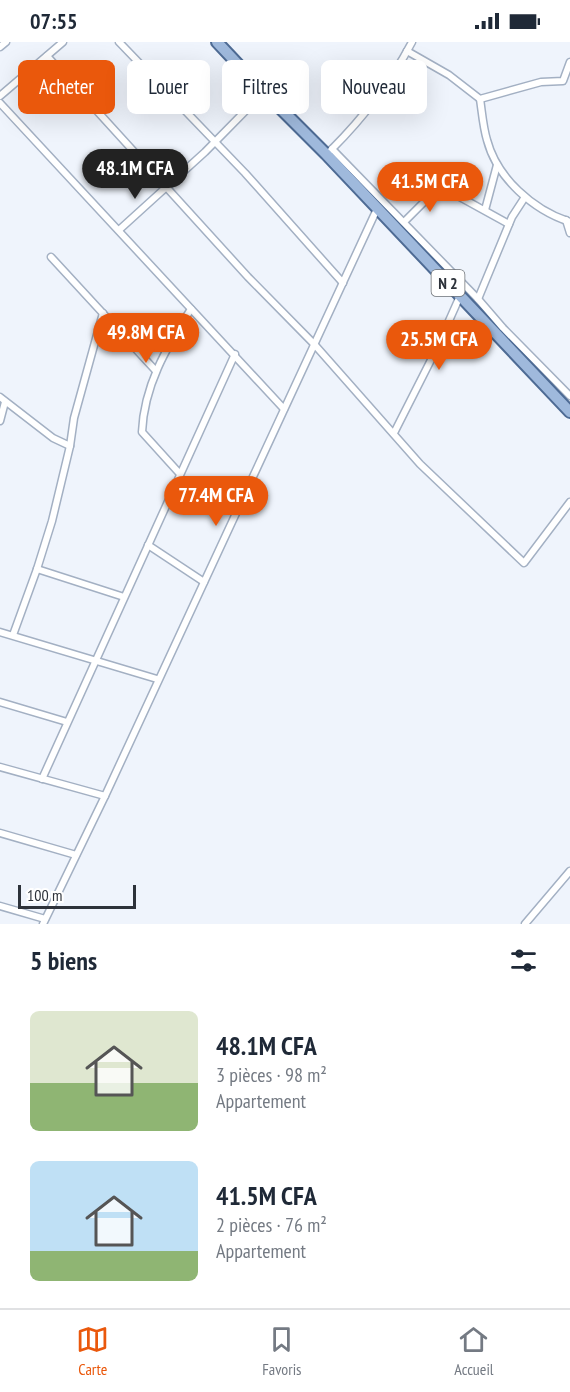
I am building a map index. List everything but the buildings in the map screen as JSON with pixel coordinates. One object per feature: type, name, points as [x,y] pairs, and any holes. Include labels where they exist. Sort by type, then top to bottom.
[{"type":"main road","name":"N 2","points":[[217,42],[234,60]]},
{"type":"main road","name":"N 2","points":[[288,114],[326,150],[377,209],[570,412]]},
{"type":"street","points":[[0,47],[6,42]]},
{"type":"street","points":[[0,96],[63,42]]},
{"type":"street","points":[[119,42],[215,142],[343,283]]},
{"type":"street","points":[[412,42],[394,74],[358,121],[326,150],[404,222],[570,396]]},
{"type":"street","points":[[407,51],[449,75],[480,99],[487,142],[497,165],[525,197],[544,210],[568,221],[570,233]]},
{"type":"street","points":[[47,56],[264,294],[314,344],[420,464],[524,562],[570,502]]},
{"type":"street","points":[[480,99],[541,82],[567,81],[570,62]]},
{"type":"street","points":[[0,103],[284,409]]},
{"type":"street","points":[[119,230],[167,188],[242,114]]},
{"type":"street","points":[[484,210],[497,165]]},
{"type":"street","points":[[404,222],[440,186],[509,224]]},
{"type":"street","points":[[478,299],[509,224],[525,197]]},
{"type":"street","points":[[0,906],[44,921],[105,796],[157,679],[377,209]]},
{"type":"street","points":[[51,257],[156,371]]},
{"type":"street","points":[[394,433],[460,297]]},
{"type":"street","points":[[180,474],[142,432],[145,402],[156,371],[191,309]]},
{"type":"street","points":[[13,635],[52,521],[70,446],[74,418],[103,314]]},
{"type":"street","points":[[42,779],[235,354]]},
{"type":"street","points":[[2,400],[53,438],[70,446]]},
{"type":"street","points":[[0,422],[2,400]]},
{"type":"street","points":[[148,545],[204,582]]},
{"type":"street","points":[[37,569],[124,597]]},
{"type":"street","points":[[0,632],[157,679]]},
{"type":"street","points":[[0,702],[67,722]]},
{"type":"street","points":[[0,767],[105,796]]},
{"type":"street","points":[[0,833],[76,855]]},
{"type":"street","points":[[525,924],[570,871]]}]
